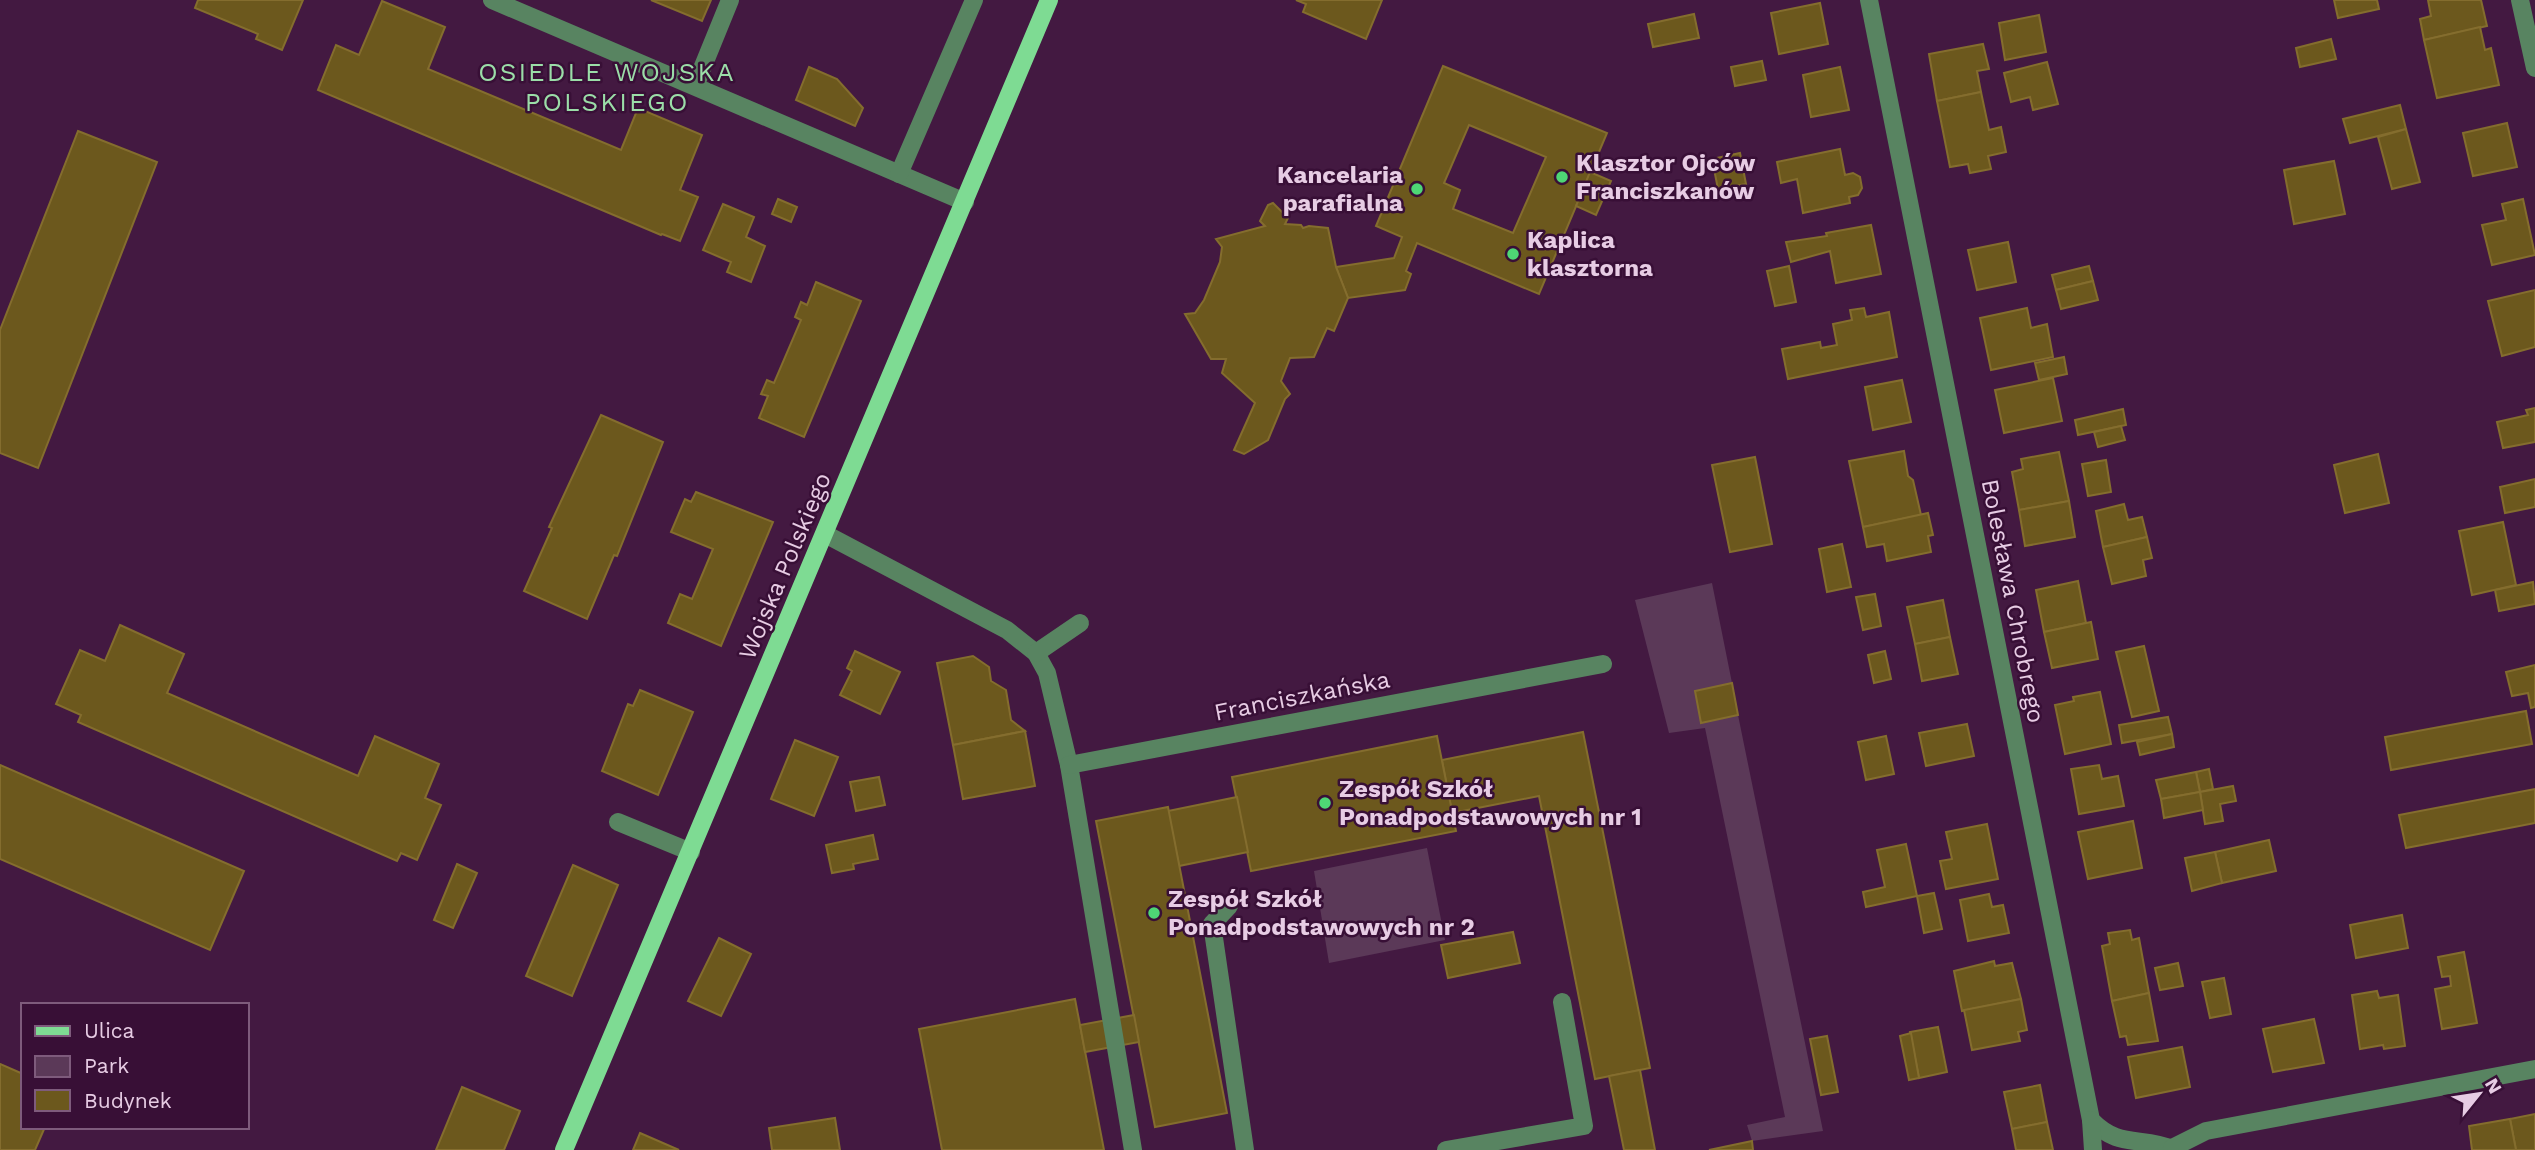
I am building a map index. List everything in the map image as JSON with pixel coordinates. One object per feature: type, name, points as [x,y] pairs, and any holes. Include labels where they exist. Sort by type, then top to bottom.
[{"type":"main road","name":"Wojska Polskiego","points":[[564,1150],[1049,0]]},
{"type":"street","points":[[492,0],[965,202]]},
{"type":"street","points":[[695,86],[730,0]]},
{"type":"street","points":[[899,174],[974,0]]},
{"type":"street","name":"Bolesława Chrobrego","points":[[1869,0],[2091,1120],[2094,1150]]},
{"type":"street","points":[[2520,0],[2535,68]]},
{"type":"street","points":[[825,534],[1007,630],[1036,653],[1047,673],[1069,765],[1133,1150]]},
{"type":"street","points":[[1036,653],[1080,623]]},
{"type":"street","name":"Franciszkańska","points":[[1069,765],[1603,664]]},
{"type":"street","points":[[618,822],[691,852]]},
{"type":"street","points":[[1229,906],[1212,924],[1245,1150]]},
{"type":"street","points":[[1446,1150],[1584,1126],[1562,1002]]},
{"type":"street","points":[[2091,1120],[2100,1132],[2113,1140],[2128,1145],[2153,1145],[2173,1149],[2206,1131],[2535,1069]]},
{"type":"green space","points":[[1712,583],[1732,683],[1695,692],[1702,723],[1738,715],[1823,1131],[1752,1141],[1747,1125],[1785,1117],[1705,728],[1669,733],[1635,600]]},
{"type":"green space","points":[[1427,848],[1445,940],[1329,963],[1314,871]]},
{"type":"building","points":[[198,0],[303,0],[282,50],[256,39],[258,34],[195,8]]},
{"type":"building","points":[[651,0],[711,0],[702,21]]},
{"type":"building","points":[[1296,0],[1382,0],[1366,39],[1303,12],[1306,4]]},
{"type":"building","points":[[2334,0],[2377,0],[2379,9],[2338,18]]},
{"type":"building","points":[[2428,0],[2481,0],[2487,26],[2424,40],[2420,19],[2431,16]]},
{"type":"building","points":[[382,1],[445,27],[428,69],[621,150],[638,108],[702,135],[680,190],[698,197],[680,241],[318,90],[336,45],[359,55]]},
{"type":"building","points":[[1820,3],[1828,44],[1779,54],[1771,13]]},
{"type":"building","points":[[1694,14],[1699,38],[1653,47],[1648,24]]},
{"type":"building","points":[[2039,15],[2046,52],[2005,60],[1999,23]]},
{"type":"building","points":[[2480,27],[2485,50],[2491,48],[2499,85],[2437,98],[2424,40]]},
{"type":"building","points":[[2331,39],[2336,59],[2300,67],[2296,48]]},
{"type":"building","points":[[1983,44],[1989,69],[1977,71],[1981,92],[1937,101],[1929,54]]},
{"type":"building","points":[[1762,61],[1766,80],[1735,86],[1731,67]]},
{"type":"building","points":[[2047,62],[2058,104],[2033,110],[2030,97],[2011,102],[2004,73]]},
{"type":"building","name":"Klasztor Ojców Franciszkanów","points":[[1443,66],[1607,133],[1539,294],[1417,243],[1406,271],[1411,274],[1405,290],[1348,298],[1336,267],[1394,258],[1402,237],[1376,226]],"holes":[[[1469,125],[1546,157],[1513,233],[1453,209],[1460,190],[1444,183]]]},
{"type":"building","points":[[809,67],[837,79],[863,108],[855,126],[796,100]]},
{"type":"building","points":[[1840,67],[1849,110],[1811,117],[1803,75]]},
{"type":"building","points":[[1981,92],[1989,130],[2001,127],[2006,152],[1988,156],[1991,169],[1970,173],[1968,164],[1950,167],[1937,101]]},
{"type":"building","points":[[2400,105],[2406,129],[2350,143],[2343,119]]},
{"type":"building","points":[[2507,123],[2517,167],[2473,176],[2463,133]]},
{"type":"building","points":[[2406,129],[2420,182],[2392,189],[2378,137]]},
{"type":"building","points":[[78,131],[157,162],[38,468],[0,453],[0,330]]},
{"type":"building","points":[[1840,149],[1845,175],[1853,173],[1860,177],[1862,188],[1858,195],[1849,197],[1850,203],[1803,213],[1797,179],[1781,183],[1777,162]]},
{"type":"building","points":[[1740,153],[1746,184],[1718,189],[1712,159]]},
{"type":"building","points":[[2334,161],[2345,214],[2294,224],[2284,170]]},
{"type":"building","points":[[1590,172],[1611,181],[1596,215],[1576,206]]},
{"type":"building","points":[[778,199],[797,207],[791,222],[772,214]]},
{"type":"building","points":[[2523,199],[2535,255],[2492,265],[2482,225],[2506,220],[2502,204]]},
{"type":"building","points":[[1273,203],[1288,218],[1285,224],[1301,225],[1303,228],[1328,228],[1336,267],[1348,298],[1334,331],[1327,328],[1314,357],[1290,358],[1281,381],[1290,394],[1285,399],[1268,440],[1244,454],[1234,450],[1255,403],[1222,373],[1226,359],[1211,359],[1185,314],[1195,313],[1204,300],[1220,262],[1222,247],[1216,239],[1265,226],[1260,221],[1268,205]]},
{"type":"building","points":[[723,204],[754,217],[746,237],[765,246],[751,282],[727,272],[731,262],[703,250]]},
{"type":"building","points":[[1871,225],[1881,274],[1836,283],[1830,251],[1791,262],[1786,242],[1827,236],[1826,233]]},
{"type":"building","points":[[2008,242],[2016,282],[1977,290],[1968,250]]},
{"type":"building","points":[[1789,266],[1796,302],[1775,306],[1767,271]]},
{"type":"building","points":[[2089,266],[2093,281],[2056,290],[2052,275]]},
{"type":"building","points":[[2093,281],[2098,300],[2061,309],[2056,290]]},
{"type":"building","points":[[816,282],[861,301],[804,437],[759,418],[768,396],[761,394],[767,380],[774,383],[801,320],[795,317],[801,302],[807,305]]},
{"type":"building","points":[[2535,290],[2535,347],[2502,356],[2488,301]]},
{"type":"building","points":[[1864,308],[1866,317],[1889,312],[1897,357],[1788,379],[1782,349],[1820,342],[1821,348],[1837,345],[1833,324],[1852,320],[1850,310]]},
{"type":"building","points":[[2027,308],[2031,328],[2047,324],[2053,357],[1991,370],[1980,318]]},
{"type":"building","points":[[2064,357],[2067,374],[2039,380],[2035,363]]},
{"type":"building","points":[[2053,378],[2062,421],[2004,433],[1995,390]]},
{"type":"building","points":[[1902,380],[1911,422],[1873,430],[1865,387]]},
{"type":"building","points":[[2535,408],[2535,442],[2503,448],[2497,422],[2528,415],[2526,410]]},
{"type":"building","points":[[2123,409],[2126,425],[2078,435],[2075,420]]},
{"type":"building","points":[[601,415],[663,442],[617,556],[614,555],[587,619],[524,591],[552,528],[549,527]]},
{"type":"building","points":[[2121,426],[2125,440],[2098,447],[2094,432]]},
{"type":"building","points":[[1904,451],[1908,476],[1913,480],[1921,515],[1863,527],[1849,461]]},
{"type":"building","points":[[2059,452],[2069,501],[2019,510],[2012,472],[2023,469],[2021,459]]},
{"type":"building","points":[[2378,454],[2389,503],[2345,513],[2334,465]]},
{"type":"building","points":[[1755,457],[1772,544],[1730,552],[1712,465]]},
{"type":"building","points":[[2106,460],[2111,492],[2088,496],[2082,464]]},
{"type":"building","points":[[2535,479],[2535,507],[2505,513],[2500,487]]},
{"type":"building","points":[[696,492],[773,522],[721,646],[668,623],[680,594],[692,599],[713,549],[671,532],[685,499],[691,502]]},
{"type":"building","points":[[2069,501],[2075,537],[2025,546],[2019,510]]},
{"type":"building","points":[[2124,504],[2128,520],[2142,517],[2147,537],[2103,547],[2096,511]]},
{"type":"building","points":[[1928,513],[1933,535],[1928,536],[1931,552],[1887,561],[1884,544],[1867,547],[1863,527]]},
{"type":"building","points":[[2503,522],[2516,585],[2472,595],[2459,531]]},
{"type":"building","points":[[2147,537],[2152,558],[2143,560],[2146,576],[2112,584],[2103,547]]},
{"type":"building","points":[[1842,544],[1851,587],[1827,592],[1819,549]]},
{"type":"building","points":[[2078,581],[2086,623],[2044,632],[2036,590]]},
{"type":"building","points":[[2533,582],[2535,604],[2499,611],[2495,590]]},
{"type":"building","points":[[1875,594],[1881,626],[1863,630],[1856,597]]},
{"type":"building","points":[[1943,600],[1950,637],[1915,644],[1907,607]]},
{"type":"building","points":[[2091,622],[2098,659],[2052,668],[2044,632]]},
{"type":"building","points":[[120,625],[184,654],[167,693],[358,776],[375,736],[439,764],[425,798],[441,805],[417,860],[401,853],[397,861],[78,722],[81,715],[56,704],[80,650],[105,661]]},
{"type":"building","points":[[1950,637],[1958,674],[1922,681],[1915,644]]},
{"type":"building","points":[[2144,646],[2159,711],[2132,717],[2116,652]]},
{"type":"building","points":[[855,651],[900,672],[880,714],[840,695],[852,671],[847,668]]},
{"type":"building","points":[[1885,651],[1891,679],[1874,683],[1868,655]]},
{"type":"building","points":[[973,656],[989,667],[991,681],[1006,690],[1011,720],[1025,731],[953,745],[937,663]]},
{"type":"building","points":[[2535,665],[2535,707],[2531,708],[2528,693],[2512,696],[2506,672]]},
{"type":"building","points":[[1732,683],[1738,715],[1701,723],[1695,691]]},
{"type":"building","points":[[640,690],[693,712],[658,795],[602,771],[628,704],[633,706]]},
{"type":"building","points":[[2100,692],[2111,744],[2065,754],[2055,705],[2074,701],[2073,697]]},
{"type":"building","points":[[2526,711],[2532,744],[2391,770],[2385,737]]},
{"type":"building","points":[[2168,717],[2172,734],[2122,743],[2119,725]]},
{"type":"building","points":[[1967,724],[1974,756],[1926,766],[1919,733]]},
{"type":"building","points":[[1025,731],[1035,786],[963,799],[953,745]]},
{"type":"building","points":[[1583,732],[1650,1068],[1595,1079],[1539,796],[1452,813],[1442,760]]},
{"type":"building","points":[[2172,734],[2174,747],[2140,755],[2137,742]]},
{"type":"building","points":[[1437,736],[1456,831],[1251,871],[1232,777]]},
{"type":"building","points":[[1886,736],[1894,774],[1866,780],[1858,742]]},
{"type":"building","points":[[795,740],[838,757],[814,816],[771,799]]},
{"type":"building","points":[[0,765],[244,871],[210,950],[0,859]]},
{"type":"building","points":[[2099,765],[2102,779],[2118,776],[2124,806],[2079,814],[2071,769]]},
{"type":"building","points":[[2209,769],[2213,789],[2200,792],[2196,772]]},
{"type":"building","points":[[2196,772],[2200,792],[2161,799],[2156,780]]},
{"type":"building","points":[[879,777],[885,805],[856,811],[850,782]]},
{"type":"building","points":[[2233,786],[2236,801],[2220,804],[2223,821],[2205,824],[2200,792]]},
{"type":"building","points":[[2535,789],[2535,823],[2406,848],[2399,815]]},
{"type":"building","points":[[2200,792],[2203,810],[2164,818],[2161,799]]},
{"type":"building","points":[[1237,797],[1248,852],[1179,866],[1168,811]]},
{"type":"building","points":[[1168,807],[1227,1113],[1155,1127],[1096,821]]},
{"type":"building","points":[[2133,821],[2142,868],[2088,879],[2078,832]]},
{"type":"building","points":[[1987,824],[1998,879],[1946,889],[1940,861],[1952,859],[1946,832]]},
{"type":"building","points":[[873,835],[878,859],[853,864],[854,869],[832,873],[826,845]]},
{"type":"building","points":[[2269,840],[2276,871],[2222,883],[2215,852]]},
{"type":"building","points":[[1906,844],[1917,896],[1866,907],[1863,892],[1885,887],[1877,850]]},
{"type":"building","points":[[2215,852],[2222,883],[2192,891],[2185,858]]},
{"type":"building","points":[[457,864],[477,873],[453,928],[434,920]]},
{"type":"building","points":[[573,865],[618,885],[572,996],[526,976]]},
{"type":"building","points":[[1934,893],[1942,929],[1924,933],[1917,896]]},
{"type":"building","points":[[1989,894],[1992,907],[2003,905],[2009,933],[1968,941],[1960,900]]},
{"type":"building","points":[[2402,915],[2408,948],[2356,958],[2350,925]]},
{"type":"building","points":[[2130,930],[2132,940],[2139,938],[2149,993],[2112,1001],[2102,946],[2110,944],[2108,933]]},
{"type":"building","points":[[1513,932],[1520,963],[1448,978],[1441,945]]},
{"type":"building","points":[[719,938],[751,954],[721,1016],[688,1001]]},
{"type":"building","points":[[2464,952],[2477,1023],[2442,1029],[2435,989],[2451,986],[2450,976],[2442,977],[2438,957]]},
{"type":"building","points":[[1994,961],[1995,966],[2012,963],[2021,999],[1962,1011],[1954,971]]},
{"type":"building","points":[[2178,963],[2183,986],[2160,990],[2155,968]]},
{"type":"building","points":[[2224,978],[2231,1014],[2210,1018],[2202,982]]},
{"type":"building","points":[[2377,991],[2379,998],[2398,995],[2405,1046],[2384,1049],[2383,1045],[2360,1049],[2352,995]]},
{"type":"building","points":[[2149,993],[2158,1041],[2128,1045],[2126,1036],[2120,1037],[2112,1001]]},
{"type":"building","points":[[1075,999],[1104,1150],[942,1150],[919,1029]]},
{"type":"building","points":[[2021,999],[2027,1030],[2018,1032],[2020,1041],[1972,1050],[1964,1010]]},
{"type":"building","points":[[1134,1015],[1139,1042],[1085,1052],[1080,1025]]},
{"type":"building","points":[[2314,1019],[2324,1063],[2273,1072],[2263,1029]]},
{"type":"building","points":[[1938,1027],[1947,1072],[1919,1078],[1910,1032]]},
{"type":"building","points":[[1911,1033],[1919,1078],[1909,1080],[1900,1036]]},
{"type":"building","points":[[1827,1036],[1838,1092],[1821,1095],[1810,1039]]},
{"type":"building","points":[[2182,1047],[2190,1087],[2136,1098],[2128,1057]]},
{"type":"building","points":[[0,1064],[21,1073],[21,1129],[44,1129],[35,1150],[0,1150]]},
{"type":"building","points":[[1640,1070],[1655,1150],[1624,1150],[1609,1076]]},
{"type":"building","points":[[2040,1085],[2047,1122],[2012,1129],[2004,1092]]},
{"type":"building","points":[[462,1087],[520,1111],[504,1150],[436,1150]]},
{"type":"building","points":[[2535,1114],[2535,1150],[2516,1150],[2510,1119]]},
{"type":"building","points":[[835,1118],[840,1150],[772,1150],[769,1128]]},
{"type":"building","points":[[2510,1119],[2516,1150],[2472,1150],[2469,1126]]},
{"type":"building","points":[[2047,1122],[2053,1150],[2016,1150],[2012,1129]]},
{"type":"building","points":[[640,1133],[679,1150],[633,1150]]},
{"type":"building","points":[[1752,1141],[1753,1150],[1709,1150]]},
{"type":"place","name":"Klasztor Ojców Franciszkanów","points":[[1562,177]]},
{"type":"place","name":"Kancelaria parafialna","points":[[1417,189]]},
{"type":"place","name":"Kaplica klasztorna","points":[[1513,254]]},
{"type":"place","name":"Zespół Szkół Ponadpodstawowych nr 1","points":[[1325,803]]},
{"type":"place","name":"Zespół Szkół Ponadpodstawowych nr 2","points":[[1154,913]]},
{"type":"district","name":"OSIEDLE WOJSKA POLSKIEGO","points":[[607,87]]}]
